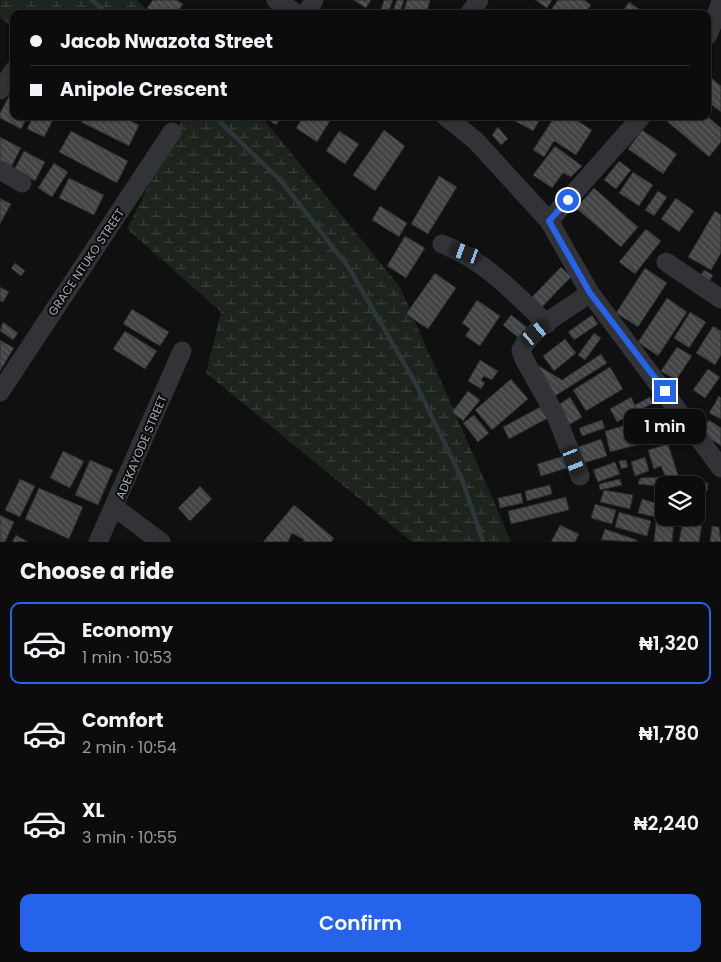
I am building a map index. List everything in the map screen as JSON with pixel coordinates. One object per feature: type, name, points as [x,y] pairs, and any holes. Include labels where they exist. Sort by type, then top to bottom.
[{"type":"street","points":[[276,0],[291,10]]},
{"type":"street","points":[[711,27],[721,2]]},
{"type":"street","points":[[0,90],[10,76]]},
{"type":"street","points":[[449,120],[476,141],[549,221],[590,293],[721,468]]},
{"type":"street","points":[[549,221],[638,120]]},
{"type":"street","name":"GRACE NTUKO STREET","points":[[0,392],[172,132]]},
{"type":"street","points":[[0,170],[22,183]]},
{"type":"street","points":[[442,244],[466,253],[490,270],[547,324]]},
{"type":"street","points":[[666,262],[721,298]]},
{"type":"street","points":[[580,476],[556,416],[524,359],[521,350],[525,342],[590,293]]},
{"type":"street","name":"ADEKAYODE STREET","points":[[98,542],[182,351]]},
{"type":"street","points":[[114,507],[161,542]]},
{"type":"green space","points":[[0,0],[137,0],[148,10],[10,10],[10,25],[0,18]]},
{"type":"green space","points":[[181,120],[264,120],[400,287],[497,509],[503,542],[412,542],[206,373],[221,312],[127,229]]},
{"type":"green space","points":[[497,509],[511,542],[503,542]]},
{"type":"building","points":[[153,0],[177,0],[183,4],[179,10],[150,10],[147,8]]},
{"type":"building","points":[[353,0],[371,0],[366,8]]},
{"type":"building","points":[[384,0],[393,0],[389,10],[381,10]]},
{"type":"building","points":[[397,0],[404,0],[401,10],[393,10]]},
{"type":"building","points":[[407,0],[430,0],[427,10],[404,10]]},
{"type":"building","points":[[535,0],[552,0],[547,8]]},
{"type":"building","points":[[558,0],[584,0],[591,5],[587,10],[551,10]]},
{"type":"building","points":[[629,2],[640,10],[624,10]]},
{"type":"building","points":[[711,78],[721,86],[721,112],[711,104]]},
{"type":"building","points":[[10,94],[10,120],[26,120],[21,129],[0,118],[0,113]]},
{"type":"building","points":[[711,119],[721,128],[721,142],[709,157],[666,120]]},
{"type":"building","points":[[31,120],[53,120],[44,137],[27,129]]},
{"type":"building","points":[[82,120],[129,120],[139,125],[129,146],[81,122]]},
{"type":"building","points":[[269,120],[279,120],[276,125]]},
{"type":"building","points":[[301,120],[331,120],[317,142],[296,128]]},
{"type":"building","points":[[513,120],[540,120],[533,131]]},
{"type":"building","points":[[552,120],[576,120],[592,130],[576,155],[554,141],[544,157],[533,150]]},
{"type":"building","points":[[498,127],[508,139],[501,145],[492,135]]},
{"type":"building","points":[[384,130],[405,146],[375,191],[353,175]]},
{"type":"building","points":[[642,130],[677,154],[663,174],[628,149]]},
{"type":"building","points":[[71,131],[128,161],[117,183],[59,152]]},
{"type":"building","points":[[339,131],[359,144],[345,164],[326,151]]},
{"type":"building","points":[[0,137],[21,148],[9,171],[0,166]]},
{"type":"building","points":[[555,146],[582,166],[571,177],[563,173],[552,188],[533,175]]},
{"type":"building","points":[[24,151],[45,162],[35,181],[14,170]]},
{"type":"building","points":[[619,161],[631,170],[616,189],[604,180]]},
{"type":"building","points":[[54,163],[68,172],[52,197],[38,188]]},
{"type":"building","points":[[633,172],[653,185],[639,206],[619,193]]},
{"type":"building","points":[[439,176],[457,187],[428,234],[411,224]]},
{"type":"building","points":[[69,178],[104,195],[94,215],[59,198]]},
{"type":"building","points":[[594,188],[638,227],[621,247],[576,208]]},
{"type":"building","points":[[658,191],[667,197],[654,216],[645,210]]},
{"type":"building","points":[[0,198],[11,204],[0,224]]},
{"type":"building","points":[[676,198],[694,211],[679,232],[661,219]]},
{"type":"building","points":[[380,206],[407,223],[399,237],[372,220]]},
{"type":"building","points":[[715,211],[721,215],[721,253],[711,270],[688,257]]},
{"type":"building","points":[[646,229],[661,241],[635,274],[619,262]]},
{"type":"building","points":[[405,236],[425,248],[406,278],[387,266]]},
{"type":"building","points":[[15,263],[25,271],[21,276],[11,268]]},
{"type":"building","points":[[561,267],[571,277],[540,309],[530,299]]},
{"type":"building","points":[[645,268],[667,283],[638,327],[616,313]]},
{"type":"building","points":[[704,270],[713,275],[707,285],[698,279]]},
{"type":"building","points":[[435,273],[456,288],[428,329],[406,314]]},
{"type":"building","points":[[0,287],[9,292],[3,302],[0,301]]},
{"type":"building","points":[[667,298],[687,312],[658,356],[638,342]]},
{"type":"building","points":[[477,300],[500,316],[480,346],[465,336],[470,329],[462,323]]},
{"type":"building","points":[[132,309],[169,332],[160,346],[123,324]]},
{"type":"building","points":[[690,312],[706,322],[689,348],[674,338]]},
{"type":"building","points":[[511,315],[528,328],[520,339],[503,325]]},
{"type":"building","points":[[592,315],[598,324],[574,340],[568,332]]},
{"type":"building","points":[[3,322],[18,333],[13,340],[0,331]]},
{"type":"building","points":[[713,326],[721,331],[721,355],[715,365],[696,353]]},
{"type":"building","points":[[125,331],[157,351],[145,369],[113,349]]},
{"type":"building","points":[[594,333],[601,338],[585,360],[578,355]]},
{"type":"building","points":[[565,339],[576,353],[554,371],[543,356]]},
{"type":"building","points":[[0,340],[14,348],[0,371]]},
{"type":"building","points":[[677,347],[692,356],[676,380],[661,371]]},
{"type":"building","points":[[601,354],[607,363],[555,396],[534,363],[562,380]]},
{"type":"building","points":[[480,360],[498,371],[492,380],[484,376],[481,380],[485,383],[481,389],[468,381]]},
{"type":"building","points":[[610,367],[623,389],[586,411],[573,390]]},
{"type":"building","points":[[708,369],[720,377],[705,398],[693,390]]},
{"type":"building","points":[[511,379],[528,399],[492,430],[475,410]]},
{"type":"building","points":[[468,391],[480,400],[463,421],[452,412]]},
{"type":"building","points":[[719,396],[721,398],[721,419],[709,413]]},
{"type":"building","points":[[570,397],[582,417],[569,425],[557,406]]},
{"type":"building","points":[[631,397],[635,405],[650,397],[653,403],[617,422],[610,409]]},
{"type":"building","points":[[542,406],[548,418],[509,439],[503,427]]},
{"type":"building","points":[[474,415],[489,433],[478,442],[463,423]]},
{"type":"building","points":[[658,416],[664,438],[610,452],[605,431]]},
{"type":"building","points":[[602,420],[605,428],[582,436],[579,428]]},
{"type":"building","points":[[709,420],[721,428],[721,446],[701,433]]},
{"type":"building","points":[[601,439],[607,456],[584,463],[578,447]]},
{"type":"building","points":[[668,444],[678,475],[665,476],[661,466],[654,469],[648,450]]},
{"type":"building","points":[[63,451],[84,461],[70,488],[50,478]]},
{"type":"building","points":[[564,456],[567,468],[541,476],[537,464]]},
{"type":"building","points":[[645,457],[649,471],[635,476],[631,462]]},
{"type":"building","points":[[90,460],[113,470],[98,505],[75,495]]},
{"type":"building","points":[[626,460],[628,467],[621,469],[619,461]]},
{"type":"building","points":[[615,462],[620,474],[598,482],[593,470]]},
{"type":"building","points":[[655,477],[655,486],[638,484],[640,478]]},
{"type":"building","points":[[20,479],[35,486],[20,517],[5,510]]},
{"type":"building","points":[[620,479],[622,485],[600,490],[599,484]]},
{"type":"building","points":[[705,483],[708,483],[707,491],[705,491]]},
{"type":"building","points":[[550,485],[552,494],[527,501],[525,491]]},
{"type":"building","points":[[200,486],[212,499],[190,521],[178,508]]},
{"type":"building","points":[[39,488],[83,507],[69,539],[25,519]]},
{"type":"building","points":[[604,490],[633,495],[630,509],[600,502]]},
{"type":"building","points":[[521,493],[523,503],[500,508],[498,498]]},
{"type":"building","points":[[566,497],[569,510],[511,524],[508,511]]},
{"type":"building","points":[[642,499],[655,503],[655,517],[638,513]]},
{"type":"building","points":[[595,504],[616,510],[612,524],[591,518]]},
{"type":"building","points":[[294,505],[334,538],[331,542],[303,542],[304,540],[292,533],[288,542],[263,542]]},
{"type":"building","points":[[619,512],[651,521],[647,536],[615,527]]},
{"type":"building","points":[[0,515],[14,522],[5,542],[0,542]]},
{"type":"building","points":[[560,525],[579,534],[575,542],[551,542]]},
{"type":"building","points":[[656,526],[674,526],[672,542],[654,542]]},
{"type":"building","points":[[682,526],[702,526],[699,542],[679,542]]},
{"type":"building","points":[[712,526],[719,527],[721,542],[710,542]]},
{"type":"building","points":[[605,529],[637,540],[636,542],[601,540]]},
{"type":"building","points":[[16,535],[28,542],[12,542]]},
{"type":"waterway","points":[[92,0],[103,10]]},
{"type":"waterway","points":[[218,120],[282,182],[349,268],[416,384],[462,479],[483,542]]},
{"type":"route","points":[[568,200],[549,221],[590,293],[665,391]]}]
